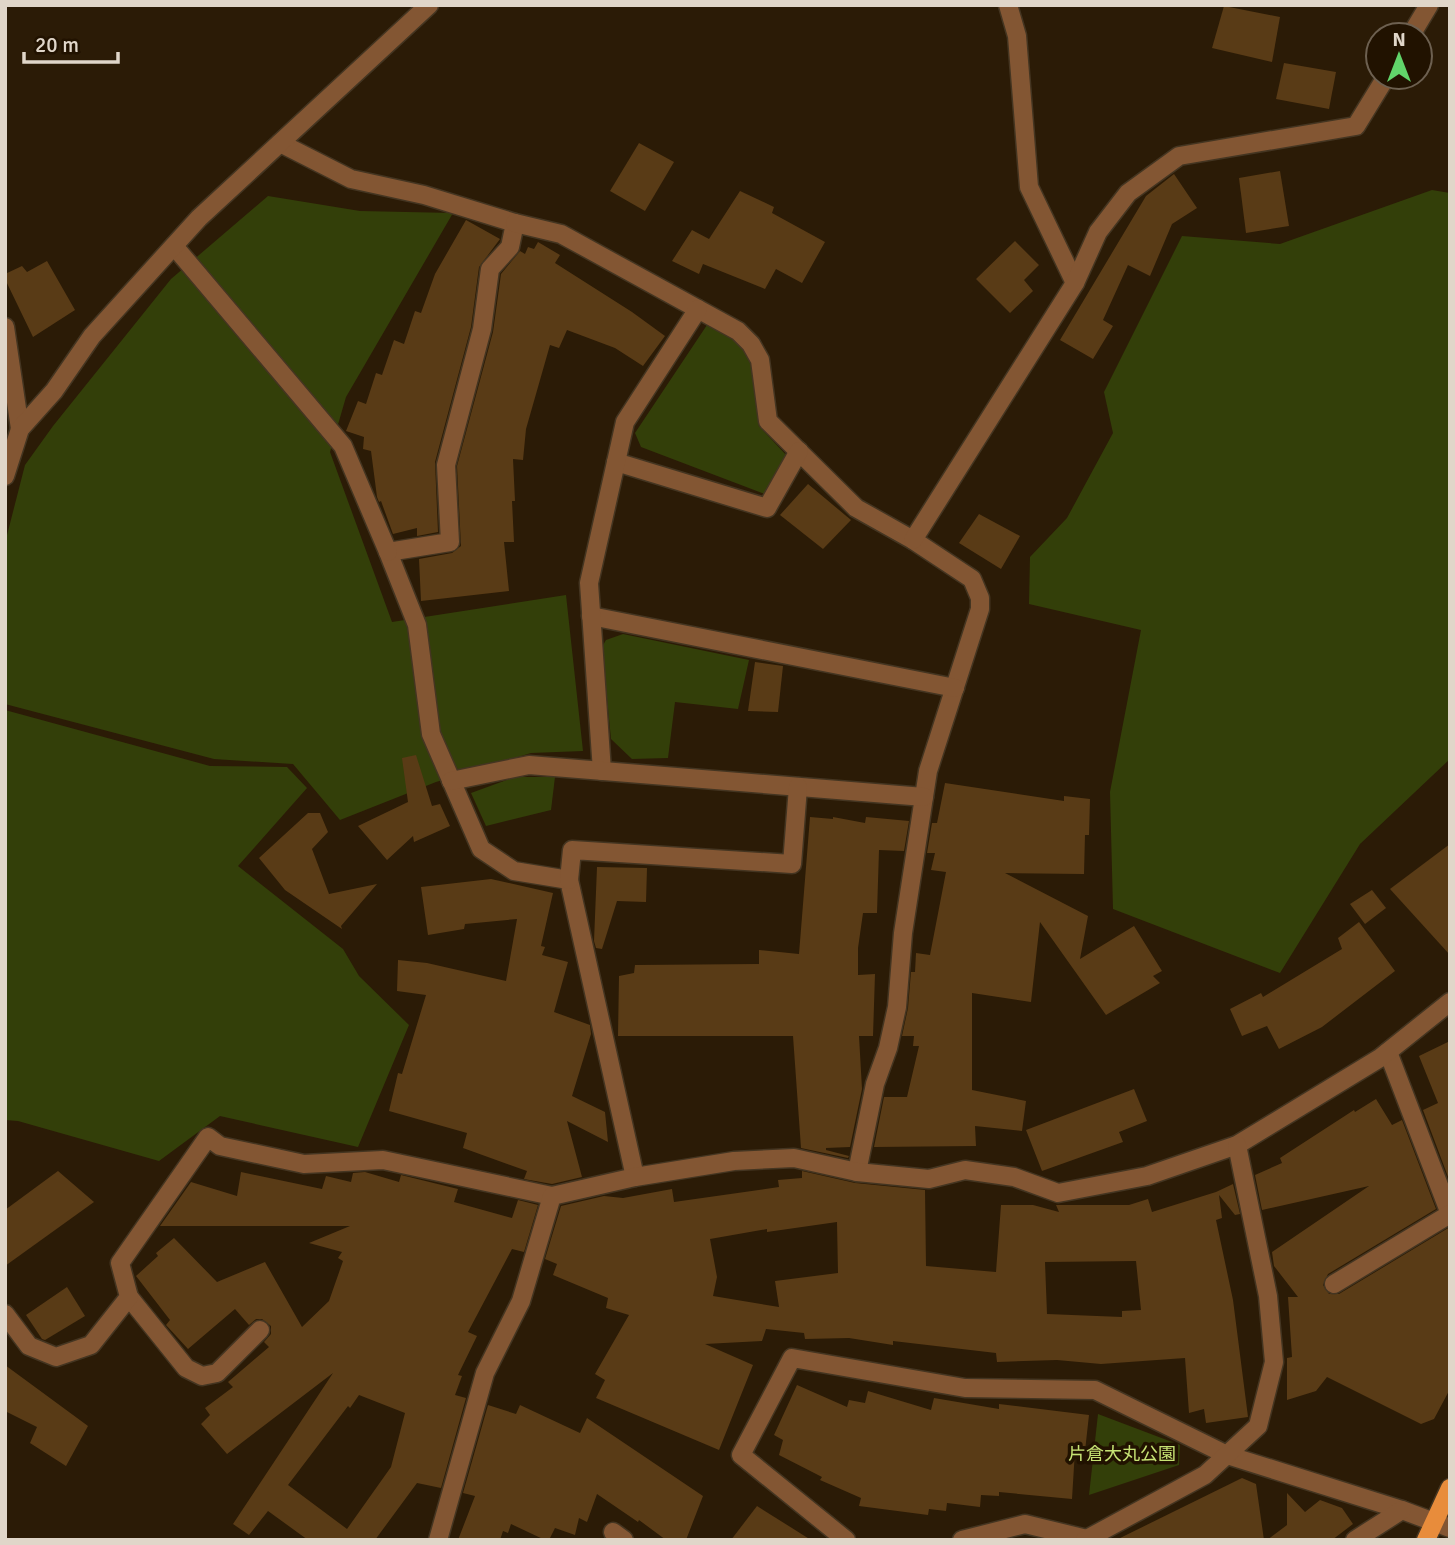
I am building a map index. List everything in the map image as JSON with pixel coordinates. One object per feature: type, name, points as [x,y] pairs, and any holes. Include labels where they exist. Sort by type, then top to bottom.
[{"type":"main road","points":[[1426,1540],[1443,1525],[1450,1488]]},
{"type":"street","points":[[5,476],[20,429],[54,391],[92,336],[199,218],[429,5]]},
{"type":"street","points":[[1008,5],[1017,36],[1029,187],[1075,284]]},
{"type":"street","points":[[1419,21],[1429,5]]},
{"type":"street","points":[[912,540],[1075,284],[1098,232],[1128,194],[1179,156],[1356,126],[1377,91]]},
{"type":"street","points":[[280,143],[351,179],[424,195],[561,234],[738,331],[751,344],[760,360],[768,421],[856,508],[972,579],[980,598],[980,609],[928,771],[903,933],[897,1007],[888,1048],[875,1084],[857,1172]]},
{"type":"street","points":[[388,552],[450,542],[446,466],[482,329],[490,269],[510,247],[515,223]]},
{"type":"street","points":[[174,246],[343,446],[417,625],[431,734],[481,849],[514,871],[569,880]]},
{"type":"street","points":[[602,771],[589,583],[625,422],[698,309]]},
{"type":"street","points":[[5,327],[20,429]]},
{"type":"street","points":[[616,462],[767,508],[799,451]]},
{"type":"street","points":[[591,617],[955,688]]},
{"type":"street","points":[[451,781],[529,765],[924,797]]},
{"type":"street","points":[[635,1177],[569,880],[572,850],[792,864],[799,787]]},
{"type":"street","points":[[260,1330],[217,1373],[202,1376],[186,1368],[129,1297],[120,1263],[208,1137],[220,1146],[304,1164],[383,1160],[552,1196],[635,1177],[734,1161],[794,1158],[857,1172],[929,1179],[965,1170],[1014,1177],[1058,1193],[1147,1176],[1237,1145],[1380,1058],[1450,1002]]},
{"type":"street","points":[[1334,1284],[1450,1214],[1388,1052]]},
{"type":"street","points":[[962,1540],[1025,1524],[1086,1539],[1205,1475],[1258,1426],[1274,1362],[1268,1296],[1237,1145]]},
{"type":"street","points":[[438,1540],[485,1373],[521,1301],[552,1196]]},
{"type":"street","points":[[5,1314],[29,1346],[56,1357],[91,1345],[129,1297]]},
{"type":"street","points":[[846,1540],[741,1455],[792,1358],[965,1388],[1094,1390],[1227,1455],[1443,1525]]},
{"type":"street","points":[[1355,1540],[1402,1510]]},
{"type":"green space","points":[[1432,190],[1450,193],[1450,759],[1360,844],[1280,973],[1113,909],[1110,792],[1141,630],[1029,604],[1030,557],[1067,518],[1113,433],[1104,392],[1182,236],[1280,244]]},
{"type":"green space","points":[[268,196],[360,211],[453,213],[346,397],[330,452],[392,622],[566,595],[583,751],[531,753],[436,782],[340,820],[293,764],[214,759],[5,704],[5,543],[25,465],[171,279]]},
{"type":"green space","points":[[707,325],[737,339],[750,359],[759,426],[787,456],[767,495],[641,447],[635,433]]},
{"type":"green space","points":[[623,634],[749,660],[738,709],[675,702],[668,758],[632,759],[611,739],[602,647],[606,640]]},
{"type":"green space","points":[[5,710],[210,766],[287,767],[307,788],[238,866],[343,949],[359,976],[409,1025],[358,1147],[220,1116],[159,1161],[18,1121],[5,1120]]},
{"type":"green space","points":[[515,777],[555,777],[551,810],[486,826],[471,793]]},
{"type":"green space","name":"片倉大丸公園","points":[[1098,1414],[1180,1445],[1179,1465],[1089,1495]]},
{"type":"building","points":[[1224,6],[1280,17],[1272,62],[1212,48]]},
{"type":"building","points":[[1284,63],[1336,72],[1329,109],[1276,99]]},
{"type":"building","points":[[639,143],[674,162],[645,211],[610,191]]},
{"type":"building","points":[[1280,171],[1289,226],[1246,233],[1239,178]]},
{"type":"building","points":[[1174,174],[1197,208],[1172,224],[1150,276],[1128,265],[1103,320],[1113,326],[1093,359],[1060,340],[1146,196]]},
{"type":"building","points":[[740,191],[774,207],[772,213],[825,242],[802,283],[776,269],[765,289],[703,264],[699,274],[672,261],[692,230],[709,239]]},
{"type":"building","points":[[466,220],[500,239],[479,267],[471,327],[435,462],[438,532],[417,536],[417,528],[393,534],[377,497],[371,451],[363,449],[364,437],[346,431],[358,401],[366,404],[376,373],[382,375],[394,340],[404,344],[415,311],[421,313],[435,274]]},
{"type":"building","points":[[1015,241],[1039,265],[1024,280],[1033,291],[1010,313],[976,279]]},
{"type":"building","points":[[538,242],[560,255],[555,263],[665,336],[643,366],[615,348],[567,330],[559,348],[550,345],[526,429],[523,460],[513,459],[514,542],[504,542],[509,591],[421,601],[419,559],[452,553],[461,546],[457,466],[493,332],[501,274],[520,251],[525,254],[528,247],[534,249]]},
{"type":"building","points":[[47,261],[75,310],[33,337],[5,274],[22,266],[27,272]]},
{"type":"building","points":[[808,484],[851,520],[823,549],[780,515]]},
{"type":"building","points":[[979,514],[1020,536],[1001,569],[959,543]]},
{"type":"building","points":[[755,662],[783,666],[778,712],[748,711]]},
{"type":"building","points":[[416,755],[432,806],[440,804],[450,826],[414,842],[413,836],[387,860],[358,826],[408,802],[402,758]]},
{"type":"building","points":[[945,783],[1064,801],[1064,796],[1090,799],[1089,835],[1085,835],[1084,874],[1005,873],[1088,916],[1080,959],[1134,926],[1162,971],[1153,976],[1160,983],[1106,1015],[1040,922],[1031,1002],[972,993],[972,1090],[1026,1101],[1022,1131],[975,1126],[976,1146],[874,1147],[884,1097],[907,1097],[919,1046],[913,1046],[914,1036],[902,1036],[911,972],[915,972],[916,953],[930,955],[946,872],[931,870],[935,853],[927,853],[932,823],[937,823]]},
{"type":"building","points":[[308,813],[320,813],[328,832],[312,849],[329,894],[377,884],[341,926],[342,929],[285,890],[259,858]]},
{"type":"building","points":[[810,817],[833,817],[865,823],[866,817],[909,821],[904,851],[879,850],[877,913],[863,913],[858,948],[858,975],[875,974],[873,1036],[859,1036],[862,1089],[850,1147],[826,1148],[849,1156],[848,1158],[801,1148],[793,1036],[618,1036],[619,976],[634,973],[635,965],[759,964],[759,950],[799,954]]},
{"type":"building","points":[[1450,844],[1450,955],[1390,889]]},
{"type":"building","points":[[597,867],[647,868],[646,902],[617,901],[602,949],[596,948],[594,941]]},
{"type":"building","points":[[491,879],[553,893],[541,946],[545,947],[542,955],[568,962],[554,1012],[590,1025],[591,1034],[572,1096],[605,1112],[608,1142],[567,1121],[582,1177],[552,1184],[524,1179],[527,1171],[463,1148],[467,1133],[389,1111],[398,1073],[402,1074],[426,995],[397,991],[398,960],[427,963],[506,981],[517,919],[465,924],[464,929],[428,935],[421,887]]},
{"type":"building","points":[[1372,890],[1386,908],[1365,924],[1350,904]]},
{"type":"building","points":[[1359,922],[1395,971],[1322,1027],[1279,1049],[1267,1026],[1242,1036],[1230,1009],[1261,993],[1263,997],[1342,949],[1338,938]]},
{"type":"building","points":[[1450,1041],[1450,1182],[1423,1110],[1438,1103],[1419,1056]]},
{"type":"building","points":[[1134,1089],[1147,1121],[1119,1132],[1123,1142],[1042,1171],[1026,1130]]},
{"type":"building","points":[[1376,1099],[1392,1125],[1402,1120],[1436,1209],[1328,1274],[1323,1285],[1329,1294],[1339,1294],[1450,1227],[1450,1389],[1434,1419],[1421,1424],[1327,1377],[1316,1391],[1287,1400],[1287,1358],[1292,1357],[1288,1297],[1298,1297],[1274,1266],[1272,1252],[1369,1186],[1262,1210],[1255,1175],[1282,1163],[1280,1158],[1354,1110],[1355,1112]]},
{"type":"building","points":[[58,1171],[94,1202],[5,1266],[5,1210]]},
{"type":"building","points":[[802,1171],[855,1183],[925,1190],[926,1266],[996,1272],[1001,1205],[1033,1205],[1059,1212],[1056,1205],[1129,1205],[1148,1199],[1152,1212],[1233,1184],[1240,1214],[1235,1215],[1219,1195],[1222,1218],[1216,1220],[1233,1300],[1248,1417],[1206,1423],[1204,1409],[1189,1413],[1185,1358],[1101,1364],[1057,1360],[997,1362],[996,1353],[893,1341],[893,1345],[849,1338],[805,1339],[804,1333],[766,1329],[762,1341],[705,1344],[753,1365],[719,1450],[596,1398],[605,1380],[595,1374],[629,1315],[606,1308],[608,1298],[553,1275],[557,1264],[545,1259],[561,1206],[604,1196],[623,1198],[672,1189],[674,1202],[779,1187],[778,1180],[802,1178]],"holes":[[[837,1222],[838,1273],[775,1281],[779,1307],[713,1296],[717,1277],[710,1239],[767,1229],[767,1232]],[[1136,1261],[1141,1310],[1122,1311],[1122,1317],[1047,1314],[1045,1262]]]},
{"type":"building","points":[[241,1172],[322,1189],[326,1176],[351,1182],[353,1173],[365,1172],[399,1182],[401,1175],[458,1189],[454,1202],[512,1218],[518,1200],[538,1205],[524,1252],[512,1249],[468,1332],[477,1336],[458,1375],[462,1376],[455,1395],[466,1398],[441,1488],[417,1483],[375,1540],[308,1540],[268,1511],[249,1535],[233,1524],[333,1373],[227,1454],[201,1424],[210,1415],[205,1408],[233,1387],[228,1382],[269,1347],[264,1342],[271,1334],[271,1326],[262,1319],[256,1319],[249,1325],[235,1309],[188,1349],[166,1325],[170,1320],[136,1276],[158,1256],[156,1253],[174,1238],[217,1282],[265,1262],[302,1327],[329,1301],[343,1261],[338,1258],[342,1252],[309,1243],[350,1226],[160,1226],[191,1182],[237,1196]],"holes":[[[359,1395],[405,1413],[391,1467],[347,1529],[288,1485]]]},
{"type":"building","points":[[67,1287],[85,1316],[45,1340],[42,1339],[26,1315]]},
{"type":"building","points":[[5,1365],[88,1426],[66,1466],[30,1443],[37,1427],[5,1411]]},
{"type":"building","points":[[797,1385],[847,1407],[849,1400],[865,1403],[868,1391],[931,1410],[934,1398],[999,1409],[999,1404],[1089,1415],[1085,1451],[1075,1450],[1072,1499],[999,1492],[999,1496],[981,1495],[980,1507],[947,1503],[946,1511],[929,1509],[928,1515],[859,1506],[861,1498],[820,1480],[822,1477],[779,1455],[783,1440],[774,1435]]},
{"type":"building","points":[[488,1405],[516,1414],[520,1405],[580,1433],[587,1418],[703,1496],[686,1540],[666,1540],[597,1494],[587,1522],[579,1518],[575,1535],[555,1528],[549,1540],[545,1540],[511,1524],[508,1533],[503,1531],[500,1540],[458,1540],[475,1496],[463,1493]]},
{"type":"building","points":[[1242,1478],[1256,1484],[1264,1540],[1116,1540]]},
{"type":"building","points":[[1287,1493],[1305,1512],[1320,1500],[1342,1508],[1353,1524],[1332,1540],[1267,1540],[1287,1525]]},
{"type":"building","points":[[757,1506],[811,1540],[731,1540]]}]
